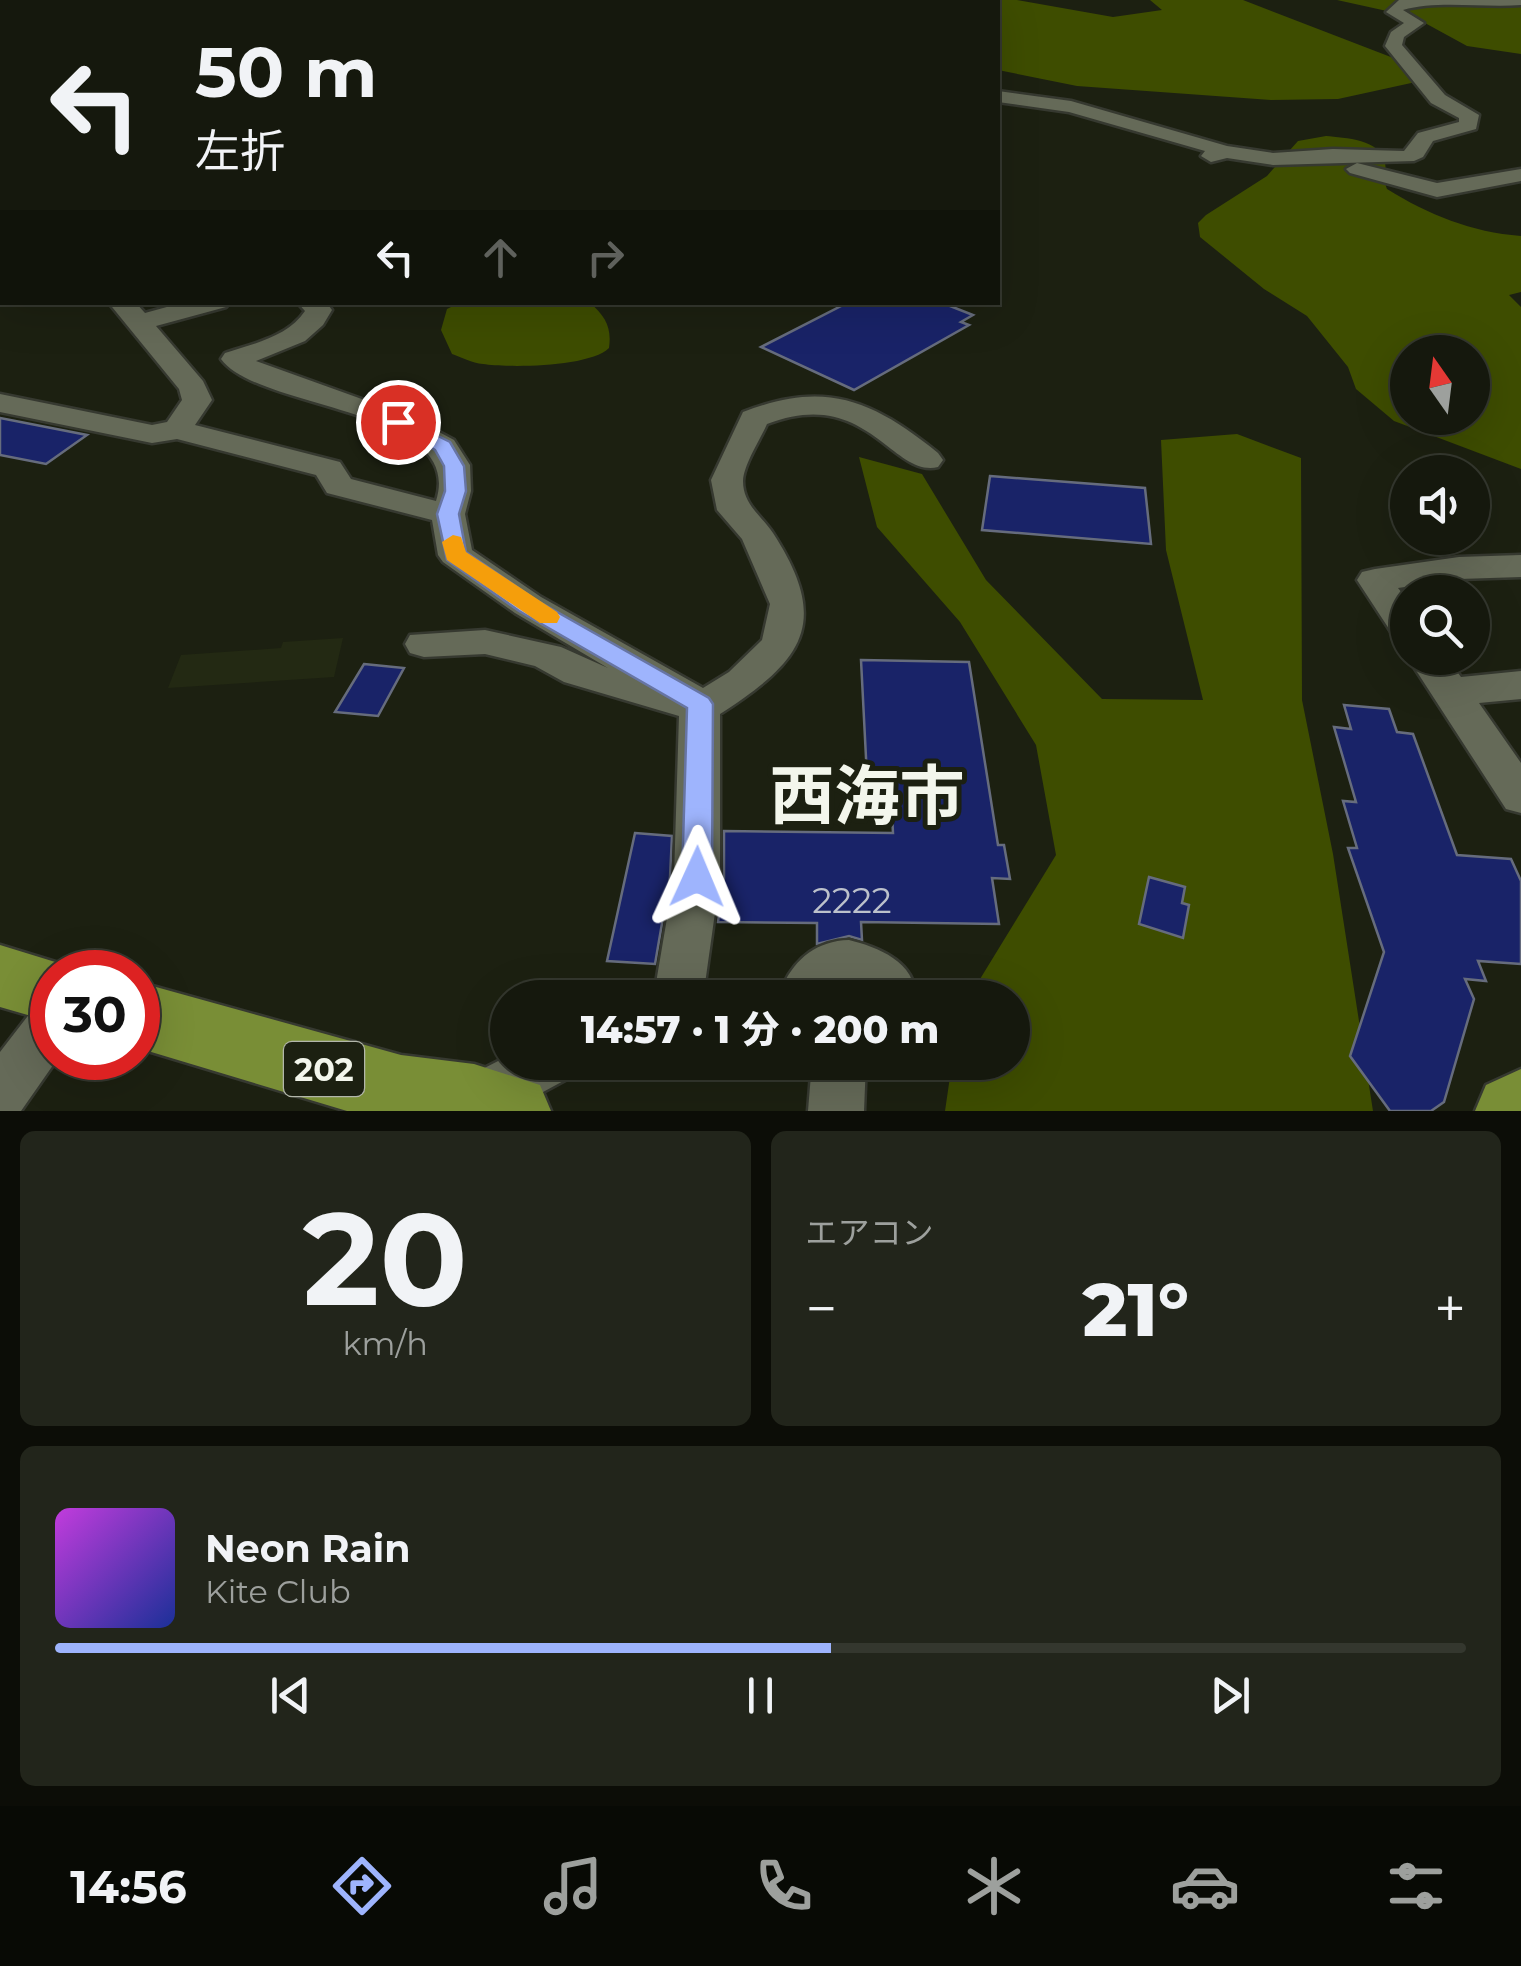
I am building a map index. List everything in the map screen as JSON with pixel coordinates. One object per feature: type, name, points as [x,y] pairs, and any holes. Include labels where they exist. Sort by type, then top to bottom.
[{"type":"highway","points":[[0,976],[30,985]]},
{"type":"highway","name":"202","points":[[160,1023],[396,1101],[493,1106]]},
{"type":"highway","points":[[1514,1111],[1521,1106]]},
{"type":"street","points":[[1211,156],[1228,152],[1272,159],[1407,156],[1416,152],[1425,137],[1469,125],[1469,115],[1438,99],[1393,46],[1397,34],[1416,23],[1394,12],[1399,5],[1425,0],[1491,4],[1521,0]]},
{"type":"street","points":[[1000,97],[1071,107],[1218,148],[1211,156]]},
{"type":"street","points":[[1211,156],[1249,166],[1342,167],[1436,190],[1521,175]]},
{"type":"street","points":[[129,313],[194,305]]},
{"type":"street","points":[[313,305],[319,310],[317,319],[287,339],[235,359],[254,373],[321,392],[398,422],[443,446],[454,466],[455,491],[448,514],[455,555],[528,605],[700,704],[697,877],[681,980]]},
{"type":"street","points":[[129,313],[193,387],[197,400],[177,430]]},
{"type":"street","points":[[0,403],[152,434],[177,430],[329,470],[338,486],[448,514]]},
{"type":"street","points":[[424,644],[485,642],[547,656],[578,674],[700,708],[742,681],[780,644],[788,604],[758,536],[734,510],[728,480],[754,418],[783,404],[820,404],[859,411],[888,427],[926,460]]},
{"type":"street","points":[[1410,575],[1459,568],[1519,568]]},
{"type":"street","points":[[1390,578],[1375,580],[1390,603]]},
{"type":"street","points":[[1439,675],[1521,797]]},
{"type":"street","points":[[1452,692],[1521,685]]},
{"type":"street","points":[[812,980],[818,971],[845,960],[872,966],[884,980]]},
{"type":"street","points":[[0,1095],[30,1054]]},
{"type":"street","points":[[493,1106],[526,1080]]},
{"type":"street","points":[[836,1111],[837,1080]]},
{"type":"street","points":[[861,1080],[861,1111]]},
{"type":"shaded area","points":[[343,638],[334,677],[168,688],[181,655],[281,648],[283,642]]},
{"type":"green space","points":[[1000,0],[1113,17],[1162,10],[1150,0],[1243,0],[1409,64],[1425,80],[1338,99],[1271,100],[1077,86],[1000,70]]},
{"type":"green space","points":[[1337,0],[1521,0],[1521,54],[1467,46],[1414,17]]},
{"type":"green space","points":[[1326,136],[1352,139],[1370,144],[1382,155],[1387,189],[1451,221],[1521,236],[1521,292],[1509,295],[1521,307],[1521,469],[1431,435],[1490,435],[1490,335],[1390,335],[1390,418],[1356,389],[1348,367],[1307,316],[1264,289],[1200,237],[1198,223],[1206,215],[1267,176],[1298,141]]},
{"type":"green space","points":[[455,305],[592,305],[606,322],[609,348],[585,359],[549,365],[475,362],[452,354],[441,330],[447,309]]},
{"type":"green space","points":[[1237,434],[1301,458],[1302,700],[1333,854],[1373,1111],[945,1111],[950,1080],[1030,1080],[1030,980],[979,980],[1056,855],[1036,745],[960,622],[877,527],[859,457],[922,474],[986,580],[1102,699],[1203,700],[1166,550],[1161,440]]},
{"type":"building","points":[[843,305],[948,305],[973,315],[961,322],[969,325],[854,390],[761,347]]},
{"type":"building","points":[[0,418],[87,435],[46,464],[0,455]]},
{"type":"building","points":[[990,476],[1145,488],[1151,544],[982,530]]},
{"type":"building","points":[[861,660],[969,662],[998,845],[1004,845],[1010,879],[992,878],[999,924],[861,922],[862,940],[849,936],[817,944],[817,923],[718,922],[724,878],[724,831],[893,833],[890,777],[867,777]]},
{"type":"building","points":[[364,664],[404,668],[378,716],[335,712]]},
{"type":"building","points":[[1344,705],[1389,709],[1397,732],[1413,734],[1457,855],[1511,859],[1521,881],[1521,964],[1478,961],[1486,981],[1465,979],[1474,999],[1444,1102],[1431,1111],[1390,1111],[1350,1056],[1384,952],[1348,848],[1357,848],[1343,801],[1356,802],[1334,727],[1351,729]]},
{"type":"building","points":[[635,833],[672,836],[670,877],[655,964],[607,961]]},
{"type":"building","points":[[1149,877],[1185,887],[1182,903],[1189,905],[1183,938],[1139,924]]},
{"type":"slow traffic","points":[[453,542],[455,555],[548,617]]},
{"type":"district","name":"西海市","points":[[867,795]]},
{"type":"route","points":[[398,422],[443,446],[454,466],[455,491],[448,514],[455,555],[528,605],[700,704],[697,877]]}]
